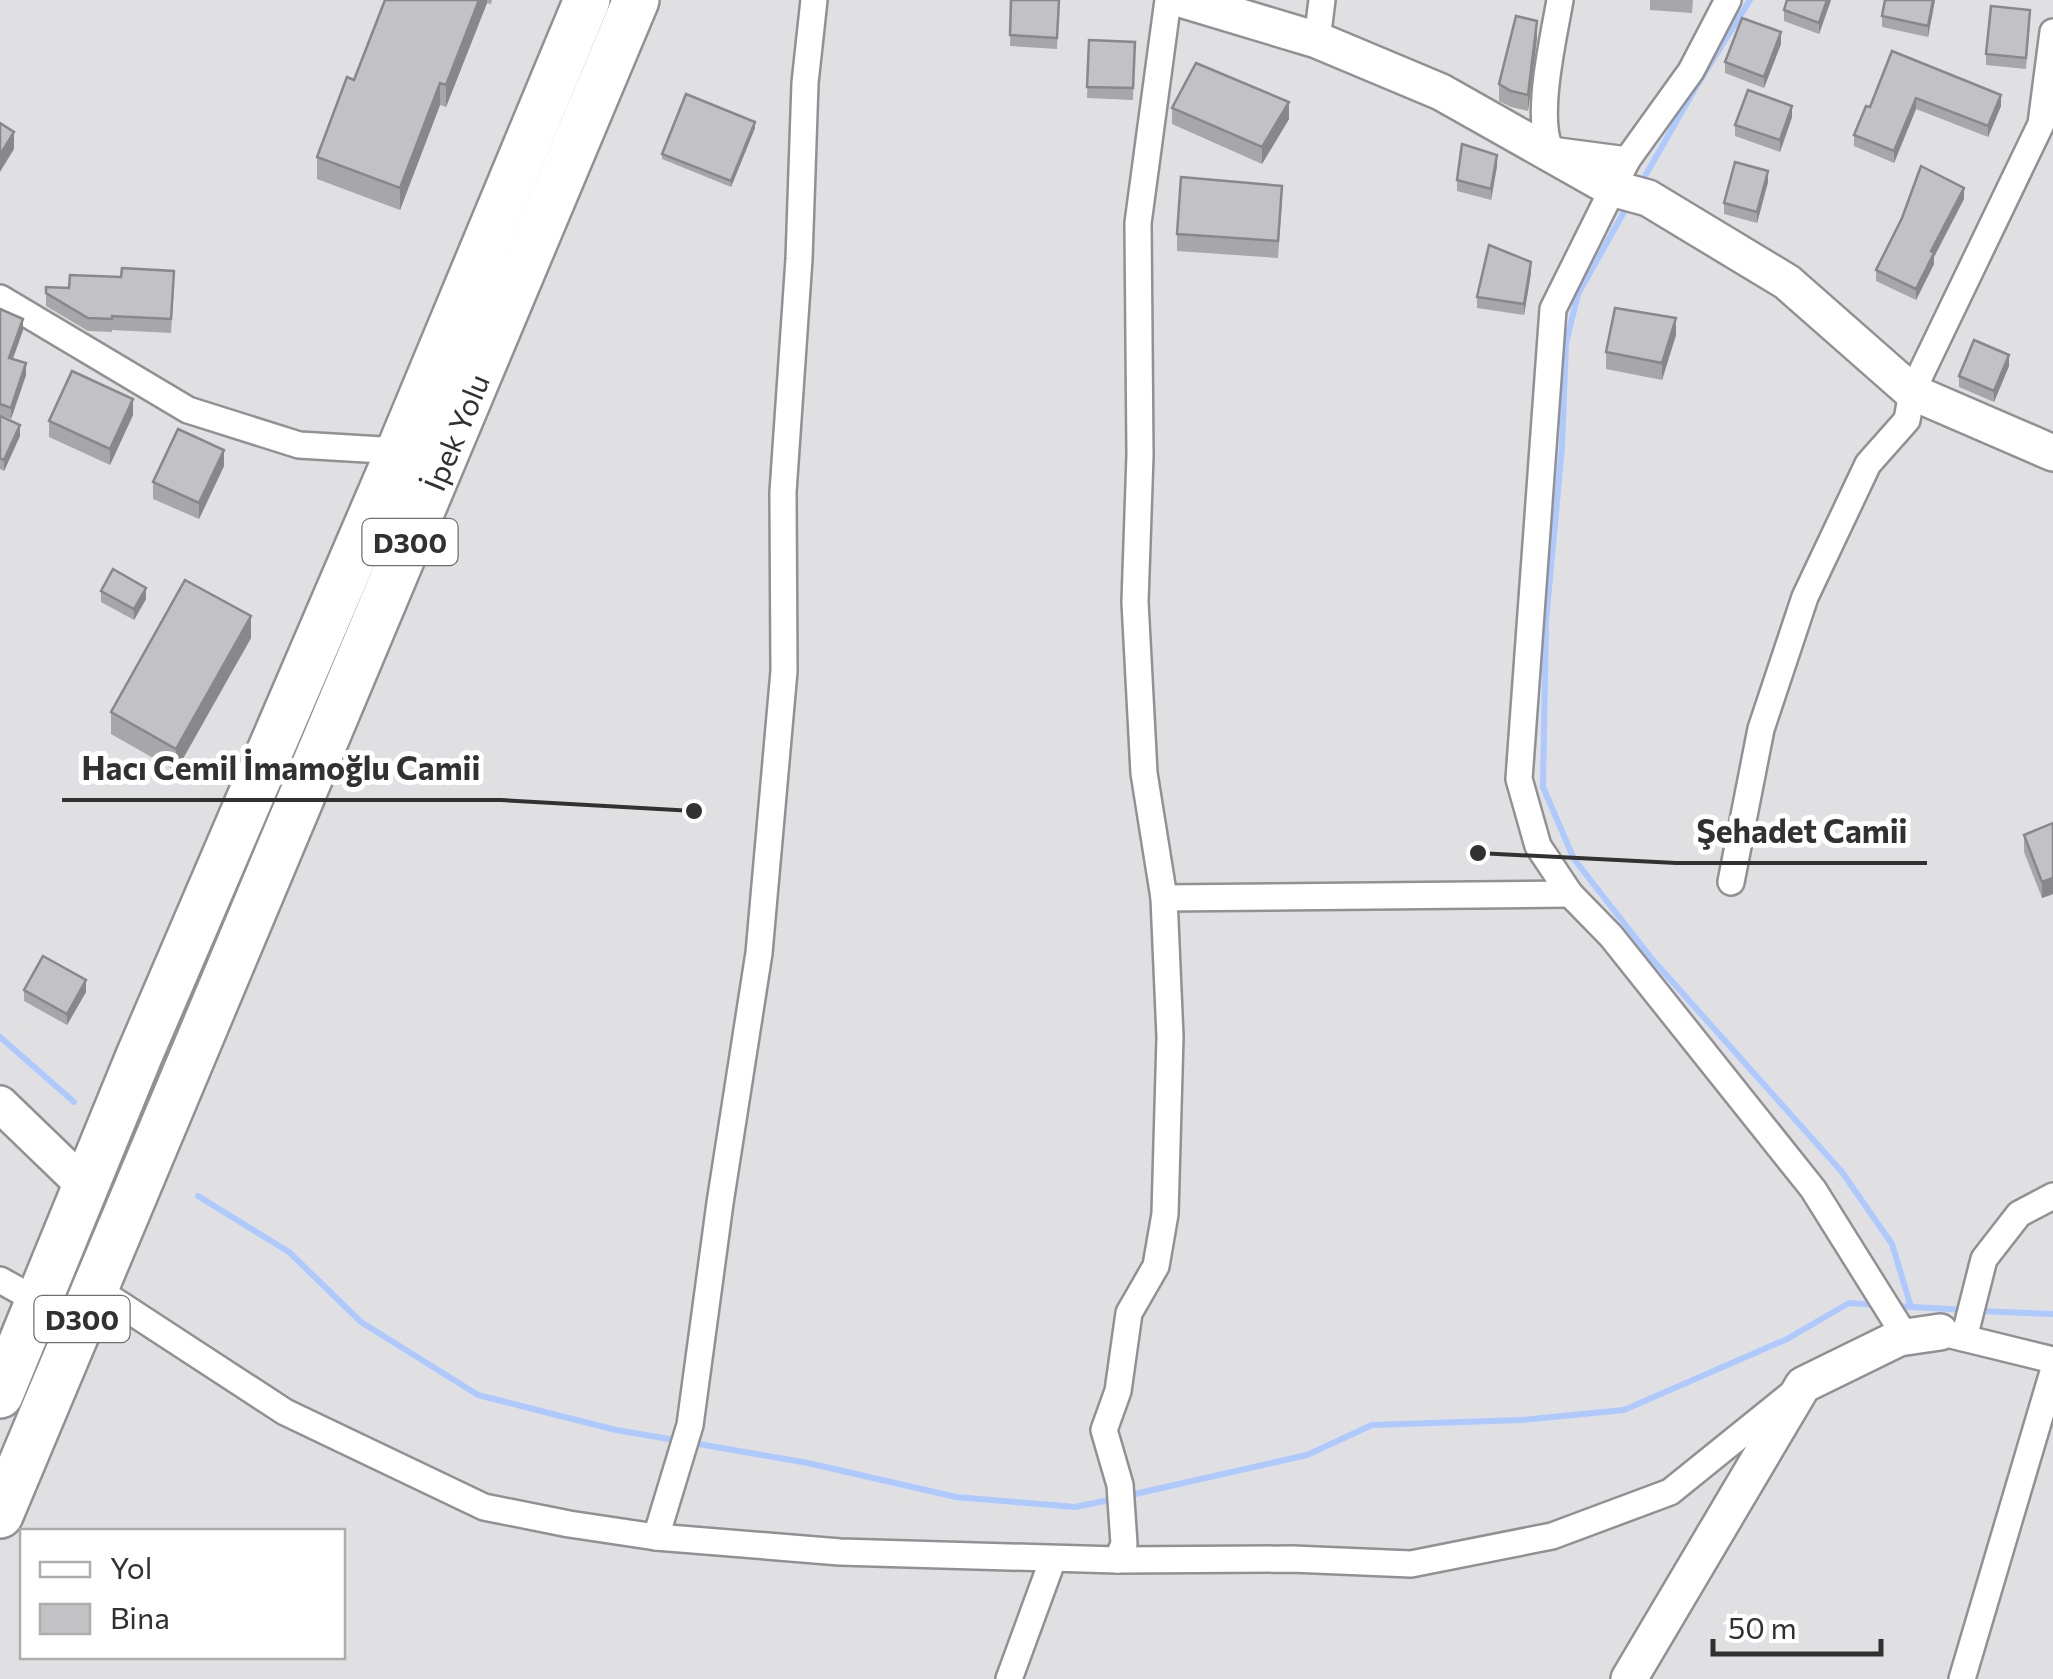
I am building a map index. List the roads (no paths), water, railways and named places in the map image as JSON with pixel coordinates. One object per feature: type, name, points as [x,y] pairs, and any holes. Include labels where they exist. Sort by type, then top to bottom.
[{"type":"highway","name":"İpek Yolu","points":[[92,1173],[587,0]]},
{"type":"highway","name":"İpek Yolu","points":[[96,1288],[636,0]]},
{"type":"highway","name":"D300","points":[[0,1395],[19,1291],[92,1173]]},
{"type":"highway","name":"D300","points":[[0,1515],[12,1455],[96,1288]]},
{"type":"street","points":[[656,1537],[690,1425],[759,953],[784,671],[783,492],[805,84],[814,0]]},
{"type":"street","points":[[1118,1560],[1124,1544],[1120,1485],[1104,1430],[1118,1391],[1128,1313],[1156,1266],[1164,1214],[1170,1037],[1164,898],[1144,773],[1136,602],[1140,455],[1138,223],[1168,0]]},
{"type":"street","points":[[1184,0],[1317,40],[1442,92],[1619,174],[1648,198],[1787,282],[1912,392],[2053,452]]},
{"type":"street","points":[[1317,40],[1322,0]]},
{"type":"street","points":[[1560,0],[1545,97],[1547,144],[1550,150],[1619,174]]},
{"type":"street","points":[[1728,0],[1691,70],[1619,174],[1552,309],[1519,778],[1538,846],[1570,894],[1612,936],[1813,1189],[1900,1333]]},
{"type":"street","points":[[1731,882],[1761,729],[1805,597],[1868,464],[1907,420],[1912,392],[2041,124],[2053,32]]},
{"type":"street","points":[[0,298],[188,410],[299,445],[399,451]]},
{"type":"street","points":[[1164,898],[1570,894]]},
{"type":"street","points":[[0,1104],[92,1173]]},
{"type":"street","points":[[1958,1330],[1984,1259],[2019,1214],[2053,1196]]},
{"type":"street","points":[[96,1288],[284,1412],[484,1508],[656,1537],[840,1552],[1411,1564],[1552,1536],[1670,1492],[1803,1385],[1900,1333],[1958,1330],[2053,1360]]},
{"type":"street","points":[[1962,1679],[2053,1372]]},
{"type":"street","points":[[1629,1679],[1803,1385]]},
{"type":"street","points":[[1008,1679],[1054,1558]]},
{"type":"waterway","points":[[1641,183],[1750,0]]},
{"type":"waterway","points":[[1629,203],[1578,294],[1566,343],[1562,447],[1546,621],[1543,787],[1574,859],[1652,959],[1842,1172],[1892,1244],[1911,1307]]},
{"type":"waterway","points":[[0,1037],[74,1102]]},
{"type":"waterway","points":[[198,1196],[289,1252],[361,1322],[478,1395],[616,1430],[681,1441]]},
{"type":"waterway","points":[[1126,1496],[1307,1455],[1372,1425],[1522,1420],[1624,1410],[1787,1339],[1849,1303],[1877,1305]]},
{"type":"waterway","points":[[1894,1306],[1967,1310]]},
{"type":"waterway","points":[[1979,1311],[2053,1314]]},
{"type":"waterway","points":[[693,1443],[808,1463],[956,1497],[1075,1507],[1114,1499]]},
{"type":"place","name":"Hacı Cemil İmamoğlu Camii","points":[[694,811]]},
{"type":"place","name":"Şehadet Camii","points":[[1478,853]]}]
